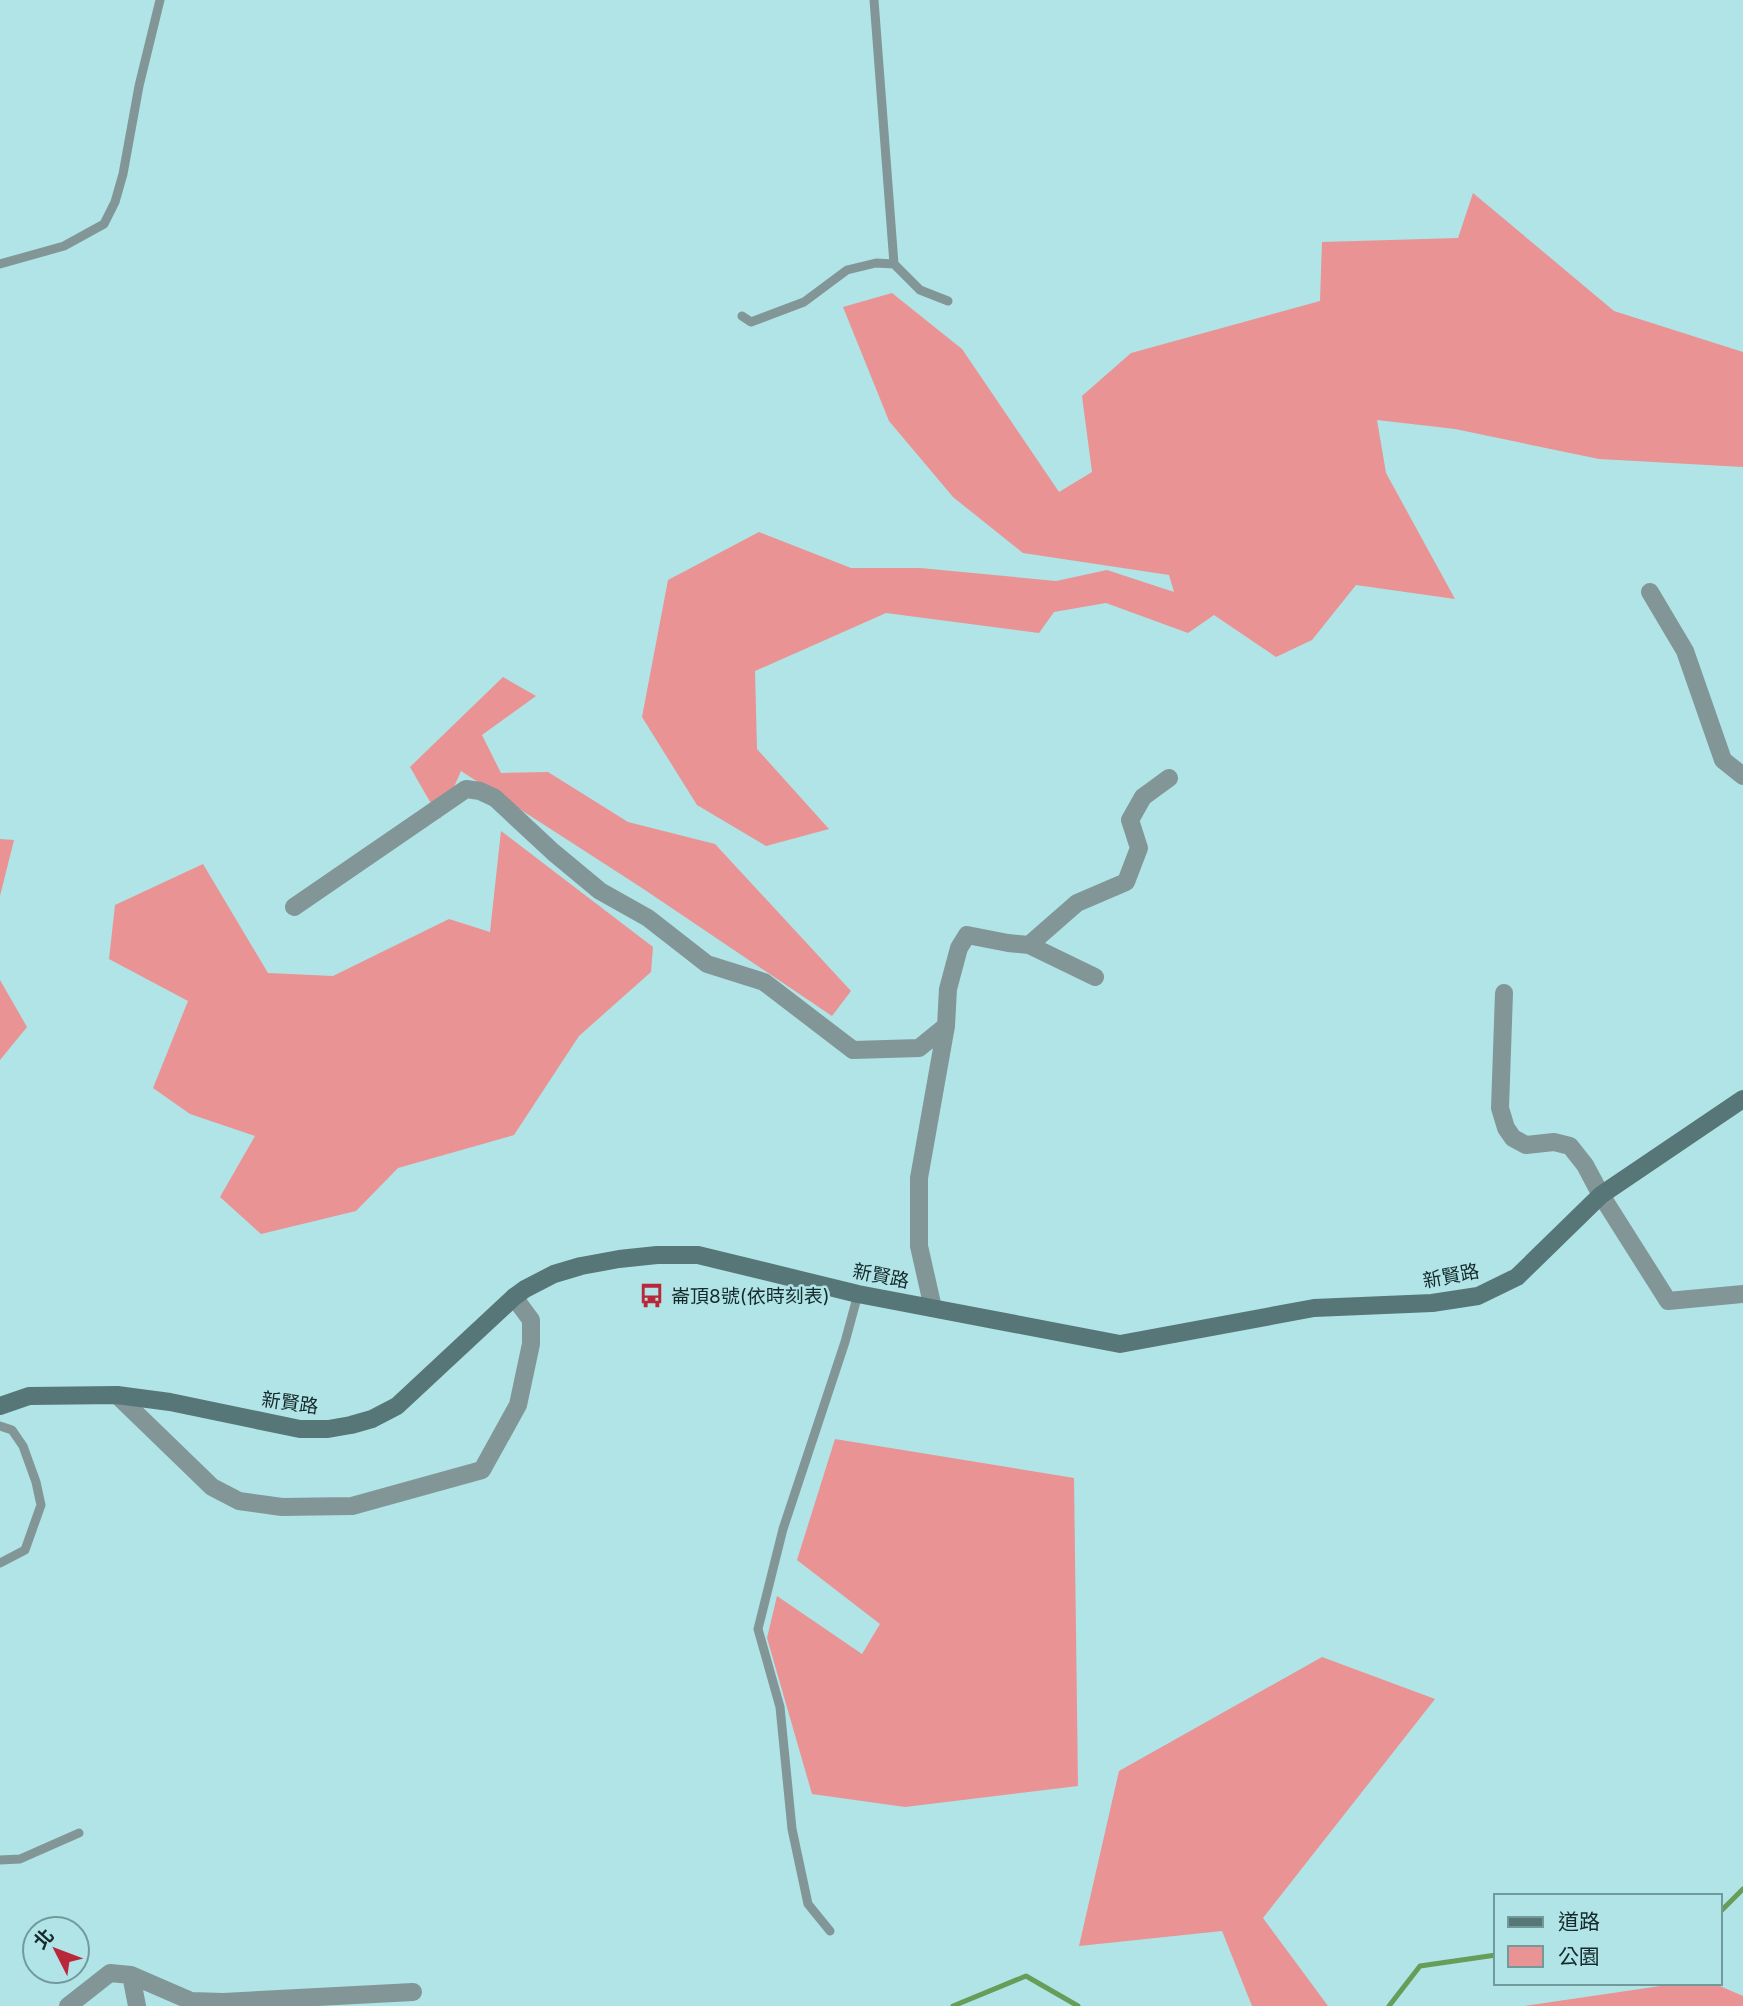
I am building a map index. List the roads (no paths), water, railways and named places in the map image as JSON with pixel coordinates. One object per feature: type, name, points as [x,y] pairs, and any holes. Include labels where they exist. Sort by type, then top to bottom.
[{"type":"street","points":[[1650,592],[1685,651],[1723,760],[1743,776]]},
{"type":"street","points":[[1029,945],[1077,903],[1126,882],[1139,848],[1130,820],[1143,797],[1169,778]]},
{"type":"street","points":[[294,907],[466,789],[481,791],[495,798],[600,891],[648,918],[706,964],[764,982],[853,1050],[919,1048],[946,1026]]},
{"type":"street","points":[[933,1308],[919,1245],[919,1178],[946,1026],[948,989],[959,948],[967,935],[1029,945],[1095,977]]},
{"type":"street","points":[[1504,993],[1500,1108],[1506,1128],[1513,1138],[1526,1145],[1554,1142],[1570,1146],[1585,1165],[1668,1301],[1743,1294]]},
{"type":"street","name":"新賢路","points":[[0,1406],[29,1396],[117,1395],[170,1402],[300,1429],[328,1429],[351,1425],[372,1419],[397,1406],[525,1289],[554,1274],[619,1259],[657,1255],[698,1255],[858,1294],[1120,1344],[1314,1308],[1432,1303],[1478,1296],[1517,1277],[1601,1195],[1743,1099]]},
{"type":"street","points":[[117,1395],[212,1487],[239,1501],[282,1507],[352,1506],[482,1470],[518,1405],[531,1344],[531,1320],[514,1297]]},
{"type":"street","points":[[68,2006],[110,1973],[131,1975],[191,2001],[223,2002],[413,1992]]},
{"type":"street","points":[[131,1975],[137,2006]]},
{"type":"lane","points":[[0,264],[64,246],[104,225],[116,202],[123,174],[139,86],[160,0]]},
{"type":"lane","points":[[874,0],[894,264],[920,290],[948,301]]},
{"type":"lane","points":[[742,316],[751,322],[804,302],[847,270],[876,263],[894,264]]},
{"type":"lane","points":[[830,1931],[808,1904],[792,1829],[780,1707],[758,1629],[783,1529],[841,1355],[858,1294]]},
{"type":"lane","points":[[0,1426],[12,1430],[23,1446],[41,1505],[25,1550],[0,1563]]},
{"type":"lane","points":[[0,1860],[20,1858],[79,1833]]},
{"type":"waterway","points":[[1722,1910],[1743,1889]]},
{"type":"waterway","points":[[1389,2006],[1420,1966],[1494,1955]]},
{"type":"waterway","points":[[953,2006],[1026,1976],[1078,2006]]},
{"type":"place","name":"崙頂8號(依時刻表)","points":[[651,1296]]}]
